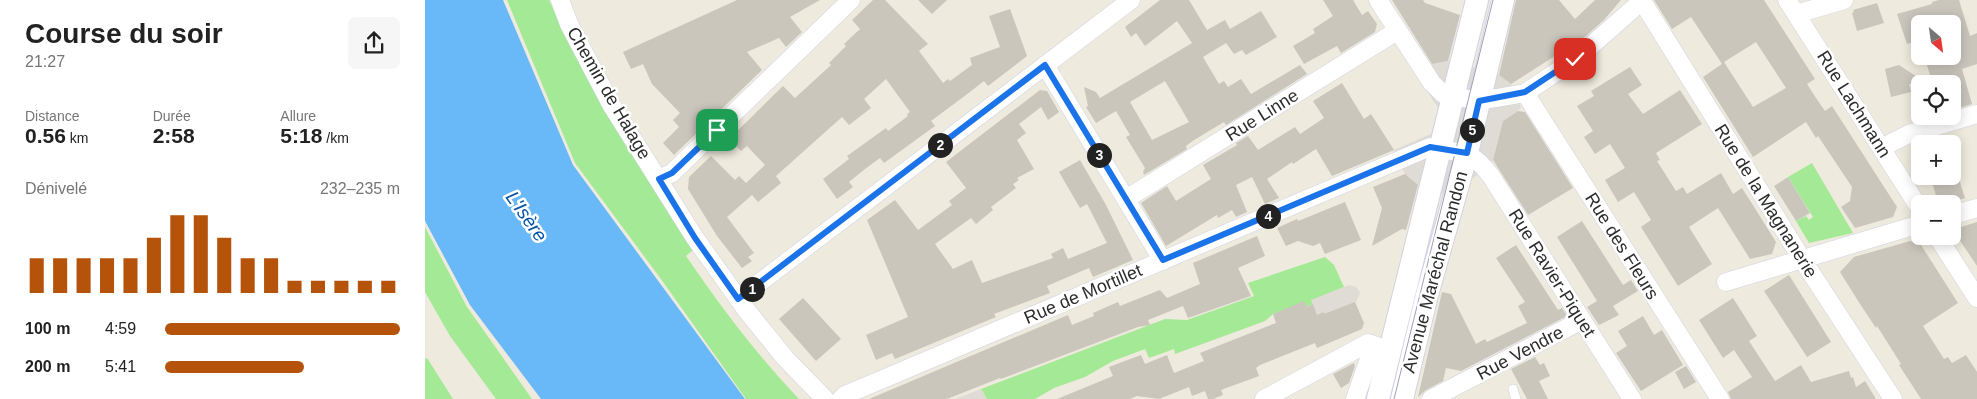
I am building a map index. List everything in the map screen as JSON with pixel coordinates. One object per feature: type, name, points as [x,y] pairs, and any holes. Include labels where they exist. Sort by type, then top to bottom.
[{"type":"street","name":"Chemin de Halage","points":[[560,0],[572,32],[611,106],[695,238],[738,299],[785,358],[825,399]]},
{"type":"street","points":[[659,179],[672,173],[851,0]]},
{"type":"street","points":[[738,299],[1131,0]]},
{"type":"street","points":[[1377,0],[1431,83],[1443,94],[1479,101],[1525,92],[1575,59],[1643,1]]},
{"type":"street","name":"Avenue Maréchal Randon","points":[[1378,399],[1385,350],[1440,149],[1477,0]]},
{"type":"street","name":"Avenue Maréchal Randon","points":[[1402,399],[1427,295],[1467,153],[1503,0]]},
{"type":"street","points":[[1792,7],[1844,0]]},
{"type":"street","name":"Rue de la Magnanerie","points":[[1643,1],[1802,259],[1893,399]]},
{"type":"street","name":"Rue Lachmann","points":[[1792,7],[1911,195]]},
{"type":"street","name":"Rue Linne","points":[[1126,199],[1397,31]]},
{"type":"street","points":[[1045,65],[1163,260]]},
{"type":"street","name":"Rue des Fleurs","points":[[1525,92],[1720,399]]},
{"type":"street","points":[[1881,148],[1909,134],[1977,114]]},
{"type":"street","name":"Rue de Mortillet","points":[[841,399],[886,377],[1430,147],[1467,153]]},
{"type":"street","name":"Rue Ravier-Piquet","points":[[1467,153],[1480,161],[1491,176],[1632,399]]},
{"type":"street","points":[[1961,213],[1977,208]]},
{"type":"street","points":[[1726,282],[1911,227]]},
{"type":"street","points":[[1943,245],[1977,298]]},
{"type":"street","name":"Rue Vendre","points":[[1431,399],[1582,320]]},
{"type":"street","name":"Avenue Maréchal Randon","points":[[1264,399],[1369,343],[1385,350]]},
{"type":"street","points":[[1355,399],[1369,359],[1385,350]]},
{"type":"lane","points":[[1513,389],[1516,399]]},
{"type":"green space","points":[[507,0],[549,0],[586,77],[693,250],[686,256],[740,330],[799,399],[746,399],[661,279],[575,163]]},
{"type":"green space","points":[[1812,163],[1853,233],[1809,243],[1796,221],[1806,216],[1809,220],[1813,217],[1788,177]]},
{"type":"green space","points":[[425,227],[467,307],[532,399],[496,399],[450,336],[425,292]]},
{"type":"green space","points":[[1325,257],[1334,265],[1344,287],[1312,300],[1313,304],[1307,307],[1304,302],[1273,314],[1265,321],[1175,354],[1174,349],[1149,358],[1145,349],[1113,361],[1085,377],[1054,388],[1035,399],[987,399],[981,389],[1165,319],[1187,320],[1254,296],[1248,283]]},
{"type":"green space","points":[[427,358],[453,399],[425,399],[425,359]]},
{"type":"shaded area","points":[[1450,61],[1496,73],[1511,84],[1521,107],[1503,121],[1493,160],[1481,177],[1478,175],[1469,180],[1462,199],[1419,186],[1405,174],[1394,150],[1431,134],[1438,108],[1417,75],[1432,64]]},
{"type":"shaded area","points":[[1349,285],[1356,287],[1360,293],[1356,302],[1333,311],[1325,317],[1324,313],[1317,315],[1311,300]]},
{"type":"shaded area","points":[[981,389],[987,399],[955,399]]},
{"type":"water","name":"L'Isère","points":[[425,0],[503,0],[573,165],[745,399],[541,399],[470,305],[425,221]]},
{"type":"building","points":[[737,0],[820,0],[790,17],[802,32],[786,47],[779,38],[747,52],[762,70],[674,155],[663,143],[679,127],[673,120],[680,113],[652,84],[643,64],[631,69],[623,52]]},
{"type":"building","points":[[873,0],[885,0],[928,44],[919,51],[943,83],[948,79],[950,81],[972,65],[970,58],[1000,47],[989,16],[1010,9],[1027,56],[988,86],[984,81],[931,121],[935,126],[884,163],[880,158],[865,169],[849,182],[853,187],[837,199],[823,179],[849,159],[847,156],[886,128],[888,131],[908,116],[907,114],[910,112],[886,79],[864,99],[871,108],[849,125],[842,117],[776,176],[781,183],[758,202],[752,195],[727,217],[754,253],[748,257],[752,261],[742,268],[717,236],[688,189],[689,177],[711,156],[735,180],[739,176],[746,183],[765,165],[747,146],[741,151],[729,139],[783,86],[795,98],[831,65],[829,63],[846,46],[844,44],[860,29],[852,20]]},
{"type":"building","points":[[918,0],[947,0],[932,14]]},
{"type":"building","points":[[1160,0],[1189,0],[1207,30],[1225,20],[1230,29],[1261,11],[1277,37],[1246,55],[1242,50],[1234,54],[1226,43],[1203,57],[1219,84],[1224,81],[1228,87],[1241,79],[1251,94],[1300,65],[1307,74],[1226,125],[1224,122],[1194,140],[1186,146],[1187,149],[1144,175],[1145,168],[1126,137],[1130,135],[1116,111],[1096,123],[1086,107],[1088,106],[1084,87],[1096,92],[1100,98],[1192,43],[1177,21],[1145,46],[1136,33],[1131,37],[1125,27]],"holes":[[[1165,81],[1189,122],[1152,140],[1130,102]]]},
{"type":"building","points":[[1323,0],[1353,0],[1362,15],[1368,11],[1377,24],[1375,32],[1341,53],[1337,46],[1304,64],[1293,46],[1315,33],[1313,29],[1333,16]]},
{"type":"building","points":[[1392,0],[1423,0],[1425,3],[1460,15],[1448,61],[1432,64]]},
{"type":"building","points":[[1516,0],[1559,0],[1575,19],[1595,0],[1621,0],[1604,20],[1586,36],[1511,84],[1499,75]]},
{"type":"building","points":[[1654,0],[1764,0],[1815,79],[1807,84],[1825,111],[1832,106],[1897,207],[1893,217],[1855,228],[1841,207],[1850,201],[1852,187],[1818,136],[1816,138],[1806,122],[1753,157],[1703,77],[1722,64],[1691,17],[1672,29]],"holes":[[[1756,42],[1786,88],[1753,107],[1724,62]]]},
{"type":"building","points":[[1959,0],[1970,36],[1977,33],[1977,64],[1962,69],[1972,104],[1961,107],[1961,75],[1930,75],[1927,65],[1961,65],[1961,15],[1911,15],[1911,43],[1907,44],[1897,14],[1932,4],[1932,2]]},
{"type":"building","points":[[1877,3],[1884,23],[1857,31],[1852,13],[1854,12],[1853,10]]},
{"type":"building","points":[[1899,65],[1914,75],[1911,75],[1911,84],[1909,84],[1911,92],[1891,97],[1885,69]]},
{"type":"building","points":[[1630,67],[1642,85],[1628,94],[1643,114],[1680,90],[1702,124],[1656,153],[1660,160],[1657,161],[1676,191],[1683,187],[1687,194],[1721,173],[1733,194],[1742,188],[1756,210],[1776,242],[1772,254],[1750,259],[1718,208],[1689,227],[1712,264],[1678,286],[1641,227],[1651,220],[1634,192],[1618,202],[1605,180],[1625,168],[1610,144],[1595,154],[1584,137],[1593,131],[1577,106],[1594,96],[1591,91]]},
{"type":"building","points":[[1342,83],[1364,119],[1371,114],[1394,150],[1332,176],[1316,149],[1267,179],[1279,198],[1265,204],[1252,177],[1236,185],[1247,212],[1236,217],[1232,210],[1218,218],[1217,215],[1166,246],[1141,203],[1167,186],[1176,201],[1211,179],[1203,165],[1237,145],[1236,143],[1248,136],[1258,150],[1295,127],[1300,134],[1324,118],[1313,101]]},
{"type":"building","points":[[1040,90],[1047,91],[1059,112],[1048,120],[1041,107],[1019,124],[1026,133],[1017,140],[1034,169],[1017,178],[1019,180],[1013,184],[1016,188],[991,207],[993,210],[976,224],[971,218],[935,244],[953,269],[972,260],[982,283],[1053,258],[1051,254],[1063,248],[1068,259],[1107,243],[1087,204],[1080,208],[1059,172],[1080,160],[1106,205],[1133,260],[1093,277],[1089,268],[1047,286],[1050,293],[994,314],[996,317],[895,359],[892,353],[876,360],[866,335],[908,317],[867,220],[895,200],[918,230],[952,205],[949,201],[966,188],[946,162]]},
{"type":"building","points":[[1518,111],[1525,112],[1573,188],[1528,215],[1493,160],[1503,121]]},
{"type":"building","points":[[1405,174],[1418,185],[1406,230],[1402,229],[1372,246],[1382,208],[1373,187]]},
{"type":"building","points":[[1788,177],[1810,213],[1796,221],[1774,186]]},
{"type":"building","points":[[1933,185],[1961,185],[1965,198],[1961,199],[1961,195],[1936,195]]},
{"type":"building","points":[[1345,202],[1361,240],[1325,254],[1320,243],[1313,246],[1298,241],[1286,246],[1277,228]]},
{"type":"building","points":[[1582,221],[1623,285],[1631,280],[1638,291],[1613,306],[1619,315],[1599,325],[1587,307],[1597,301],[1557,237]]},
{"type":"building","points":[[1977,222],[1977,266],[1961,242],[1961,227]]},
{"type":"building","points":[[1257,236],[1265,256],[1238,268],[1251,296],[1188,318],[1183,306],[1148,320],[1150,325],[1138,327],[947,399],[869,399],[1068,315],[1072,325],[1094,316],[1093,313],[1118,302],[1120,306],[1160,290],[1167,298],[1200,284],[1193,263]]},
{"type":"building","points":[[1910,241],[1911,245],[1921,245],[1958,303],[1923,326],[1944,359],[1948,357],[1952,363],[1966,355],[1977,372],[1977,399],[1921,399],[1877,326],[1876,328],[1840,272],[1854,257]]},
{"type":"building","points":[[1516,245],[1558,310],[1562,308],[1567,316],[1461,371],[1446,368],[1443,381],[1426,390],[1418,397],[1442,292],[1451,294],[1476,344],[1485,339],[1487,342],[1527,323],[1518,306],[1525,302],[1496,258]]},
{"type":"building","points":[[1789,275],[1831,342],[1807,357],[1764,291]]},
{"type":"building","points":[[803,298],[841,339],[816,361],[779,319]]},
{"type":"building","points":[[1733,298],[1757,336],[1749,341],[1775,381],[1801,365],[1811,382],[1849,371],[1856,387],[1865,381],[1876,399],[1731,399],[1728,392],[1752,377],[1734,350],[1723,358],[1699,320]]},
{"type":"building","points":[[1304,301],[1307,307],[1313,304],[1317,315],[1355,302],[1364,323],[1362,329],[1317,348],[1315,343],[1260,365],[1256,368],[1259,376],[1221,390],[1223,395],[1213,399],[1208,399],[1205,391],[1192,396],[1189,387],[1159,399],[1137,396],[1130,399],[1057,399],[1113,376],[1109,367],[1141,355],[1145,364],[1167,355],[1174,373],[1204,361],[1200,353],[1276,323],[1273,314]]},
{"type":"building","points":[[1643,316],[1654,335],[1662,330],[1683,365],[1641,391],[1616,353],[1627,346],[1618,331]]},
{"type":"building","points":[[1535,357],[1540,365],[1544,363],[1550,376],[1539,381],[1548,399],[1527,399],[1511,369]]},
{"type":"building","points":[[1354,363],[1355,366],[1349,383],[1341,388],[1333,374]]},
{"type":"building","points":[[1686,366],[1696,382],[1684,389],[1675,372]]},
{"type":"tram line","points":[[1394,399],[1493,0]]},
{"type":"route","points":[[717,130],[672,173],[659,179],[695,238],[738,299],[1045,65],[1163,260],[1430,147],[1467,153],[1479,101],[1525,92],[1575,59]]}]
